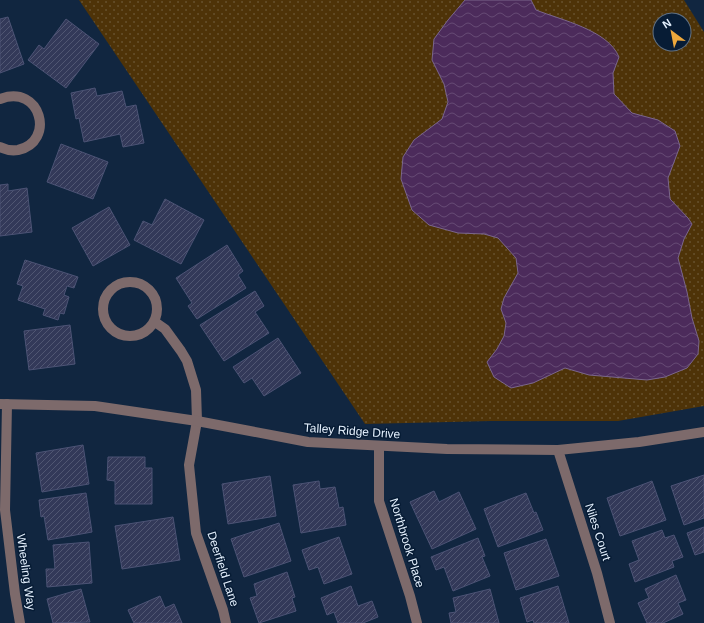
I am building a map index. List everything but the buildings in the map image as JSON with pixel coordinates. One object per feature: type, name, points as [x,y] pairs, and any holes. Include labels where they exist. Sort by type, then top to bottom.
[{"type":"street","points":[[0,99],[7,96],[24,98],[37,109],[40,118],[40,127],[37,136],[31,144],[23,149],[13,151],[0,147]]},
{"type":"street","points":[[131,282],[148,288],[154,295],[157,304],[155,322],[149,329],[134,337],[116,333],[110,328],[105,320],[103,312],[103,303],[107,294],[122,283],[131,282]]},
{"type":"street","name":"Deerfield Lane","points":[[155,322],[165,329],[187,361],[196,390],[198,422],[189,465],[196,533],[223,610],[226,623]]},
{"type":"street","name":"Talley Ridge Drive","points":[[4,404],[95,406],[198,422],[308,442],[447,449],[558,450],[639,442],[704,432]]},
{"type":"street","name":"Wheeling Way","points":[[4,404],[5,546],[20,623]]},
{"type":"street","name":"Northbrook Place","points":[[379,446],[380,501],[417,623]]},
{"type":"street","name":"Niles Court","points":[[558,450],[597,573],[610,623]]},
{"type":"shaded area","points":[[79,0],[684,0],[692,12],[652,12],[652,52],[692,52],[692,13],[704,32],[704,406],[618,421],[491,421],[365,424]]},
{"type":"water","points":[[465,0],[531,0],[536,10],[583,27],[594,33],[605,40],[619,57],[613,73],[614,94],[632,113],[658,120],[675,131],[680,146],[668,178],[670,199],[692,224],[684,239],[678,258],[699,341],[698,354],[687,368],[665,377],[647,380],[589,375],[565,368],[533,383],[511,388],[494,377],[487,362],[497,349],[504,336],[506,323],[501,309],[504,298],[518,273],[516,258],[498,238],[484,234],[458,233],[429,225],[412,210],[401,179],[403,157],[414,140],[442,119],[448,102],[444,84],[432,60],[434,39]]}]
